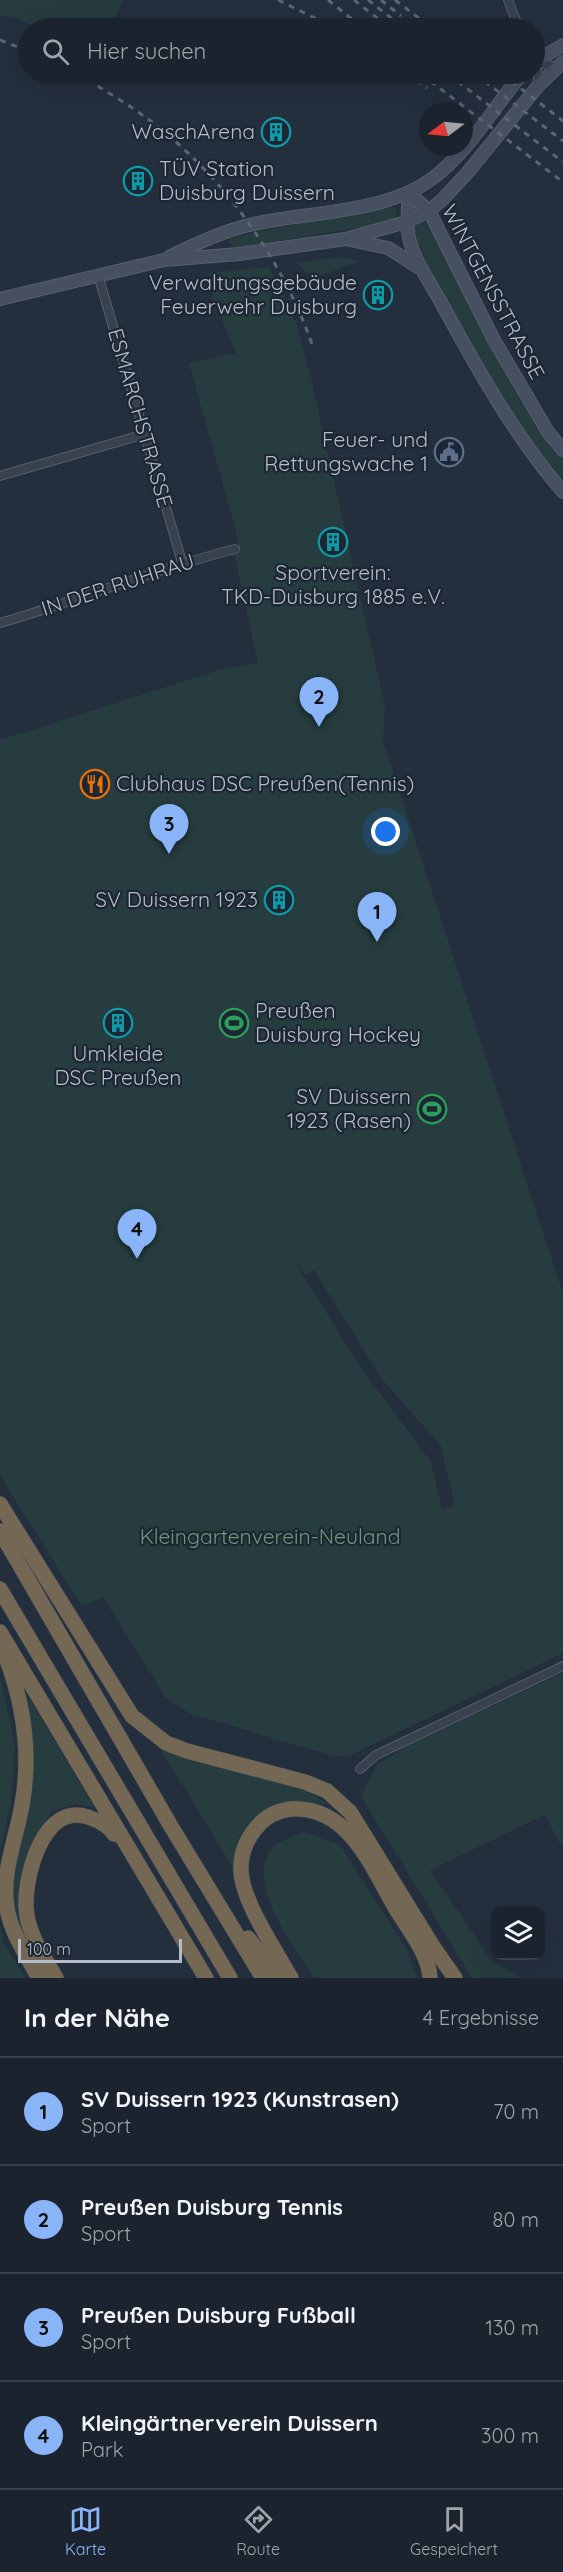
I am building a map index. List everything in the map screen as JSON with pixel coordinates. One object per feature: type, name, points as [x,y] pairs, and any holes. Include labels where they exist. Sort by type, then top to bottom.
[{"type":"highway","points":[[0,1504],[132,1716],[166,1743],[176,1747],[305,1782],[327,1791],[350,1812],[455,1978]]},
{"type":"highway","points":[[0,1531],[172,1827],[263,1978]]},
{"type":"highway","points":[[0,1589],[230,1978]]},
{"type":"highway","points":[[0,1632],[206,1978]]},
{"type":"highway","points":[[0,1642],[21,1702],[27,1749],[22,1806],[4,1884],[12,1928],[39,1978]]},
{"type":"highway","points":[[291,1978],[249,1900],[241,1872],[244,1847],[256,1827],[270,1815],[291,1808],[312,1809],[331,1817],[349,1833],[422,1952],[430,1978]]},
{"type":"highway","points":[[56,1978],[30,1931],[26,1908],[26,1893],[35,1857],[43,1838],[53,1824],[69,1816],[82,1815],[109,1827],[152,1888]]},
{"type":"highway","points":[[172,1827],[237,1923],[279,1978]]},
{"type":"main road","points":[[545,56],[563,45]]},
{"type":"main road","points":[[545,79],[560,65]]},
{"type":"main road","points":[[164,260],[202,241],[244,226],[362,206],[409,193],[430,180],[467,144],[514,84]]},
{"type":"main road","points":[[0,299],[164,260],[239,254],[346,239],[406,222],[429,211],[468,172],[538,86]]},
{"type":"main road","name":"WINTGENSSTRASSE","points":[[409,193],[429,211],[494,340],[548,432],[563,450]]},
{"type":"main road","name":"WINTGENSSTRASSE","points":[[409,193],[406,222],[414,253],[493,394],[532,455],[563,492]]},
{"type":"main road","name":"WINTGENSSTRASSE","points":[[346,239],[388,248],[423,270]]},
{"type":"street","points":[[508,0],[515,18]]},
{"type":"street","points":[[545,63],[560,65]]},
{"type":"street","name":"ESMARCHSTRASSE","points":[[98,275],[182,562]]},
{"type":"street","points":[[0,476],[145,434]]},
{"type":"street","name":"IN DER RUHRAU","points":[[0,623],[57,607],[182,562],[236,549]]},
{"type":"street","points":[[360,1769],[376,1755],[563,1666]]},
{"type":"green space","points":[[0,0],[124,0],[114,18],[18,19],[0,15]]},
{"type":"green space","points":[[386,206],[395,208],[397,215],[392,220],[378,225],[233,248],[228,238]]},
{"type":"green space","points":[[423,220],[435,237],[512,385],[548,443],[563,458],[563,482],[536,451],[477,355],[426,262],[415,234],[416,224]]},
{"type":"green space","points":[[339,257],[360,261],[313,278],[296,263]]},
{"type":"green space","name":"Kleingartenverein-Neuland","points":[[269,267],[297,325],[385,707],[383,741],[563,1294],[563,1653],[349,1756],[333,1756],[189,1713],[165,1697],[103,1597],[82,1606],[0,1476],[0,740],[219,670],[258,663],[234,553],[238,539],[189,363],[236,353],[213,298],[209,273]],"holes":[[[291,1256],[305,1275],[314,1270],[382,1379],[441,1446],[455,1506],[442,1509],[431,1462],[361,1368]]]},
{"type":"green space","points":[[563,1673],[563,1843],[560,1844],[545,1815],[430,1870],[491,1960],[522,1978],[472,1978],[361,1796],[376,1765],[411,1744]]},
{"type":"green space","points":[[0,1677],[15,1745],[12,1796],[0,1853]]},
{"type":"green space","points":[[23,1688],[94,1807],[75,1804],[52,1811],[35,1838],[22,1879],[36,1958],[16,1921],[11,1896]]},
{"type":"green space","points":[[160,1749],[301,1788],[330,1805],[291,1803],[268,1809],[257,1816],[238,1840],[234,1869]]},
{"type":"green space","points":[[303,1832],[340,1845],[406,1948],[418,1978],[314,1978],[285,1933],[268,1898],[264,1880],[265,1864],[273,1846]]},
{"type":"green space","points":[[0,1925],[4,1944],[26,1978],[0,1978]]},
{"type":"railway","points":[[278,0],[315,18]]},
{"type":"railway","points":[[328,0],[350,18]]},
{"type":"railway","points":[[354,0],[377,18]]},
{"type":"railway","points":[[368,0],[391,18]]},
{"type":"railway","points":[[381,0],[401,16]]},
{"type":"railway","points":[[395,0],[419,18]]},
{"type":"railway","points":[[0,40],[18,47]]},
{"type":"railway","points":[[94,84],[124,102],[168,135],[192,157],[235,205],[254,231],[288,287],[313,347]]},
{"type":"railway","points":[[421,84],[427,88]]},
{"type":"railway","points":[[434,84],[563,182]]},
{"type":"railway","points":[[461,84],[563,162]]},
{"type":"railway","points":[[488,84],[563,141]]},
{"type":"railway","points":[[515,84],[563,121]]},
{"type":"place","name":"WaschArena","points":[[276,132]]},
{"type":"place","name":"TÜV Station Duisburg Duissern","points":[[138,181]]},
{"type":"place","name":"Verwaltungsgebäude Feuerwehr Duisburg","points":[[378,295]]},
{"type":"place","name":"Feuer- und Rettungswache 1","points":[[449,452]]},
{"type":"place","name":"Sportverein: TKD-Duisburg 1885 e.V.","points":[[333,542]]},
{"type":"place","name":"Preußen Duisburg Tennis","points":[[319,727]]},
{"type":"place","name":"Clubhaus DSC Preußen(Tennis)","points":[[95,784]]},
{"type":"place","name":"Preußen Duisburg Fußball","points":[[169,854]]},
{"type":"place","name":"SV Duissern 1923","points":[[279,900]]},
{"type":"place","name":"SV Duissern 1923 (Kunstrasen)","points":[[377,942]]},
{"type":"place","name":"Umkleide DSC Preußen","points":[[118,1023]]},
{"type":"place","name":"Preußen Duisburg Hockey","points":[[234,1023]]},
{"type":"place","name":"SV Duissern 1923 (Rasen)","points":[[432,1109]]},
{"type":"place","name":"Kleingärtnerverein Duissern","points":[[137,1259]]}]
